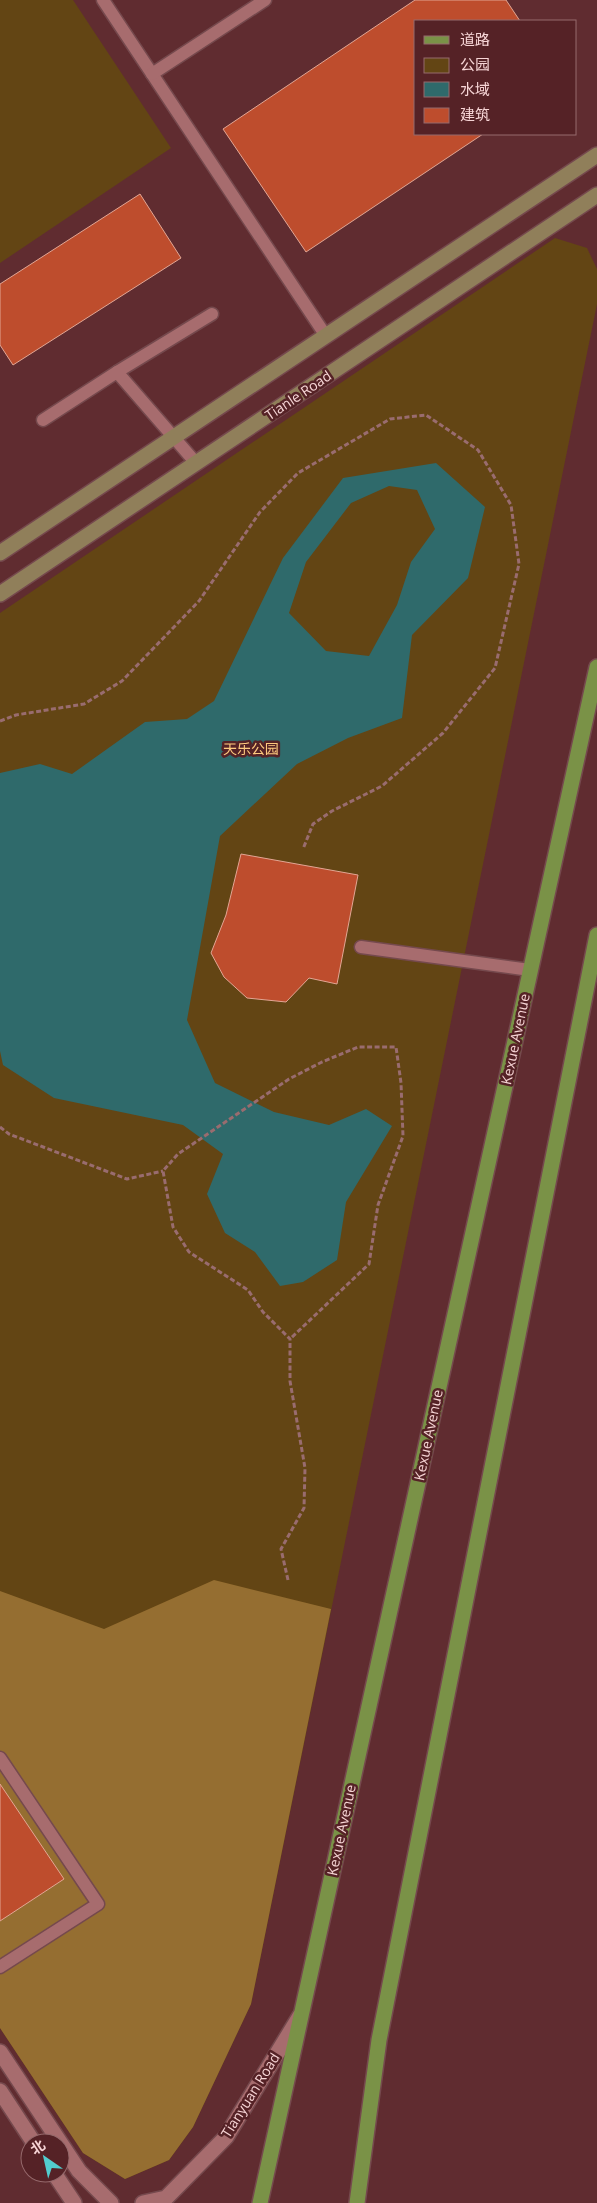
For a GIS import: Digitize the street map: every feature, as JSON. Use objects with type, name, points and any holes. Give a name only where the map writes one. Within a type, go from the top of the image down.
[{"type":"main road","name":"Kexue Avenue","points":[[260,2203],[597,667]]},
{"type":"main road","points":[[357,2203],[379,2040],[597,935]]},
{"type":"street","points":[[0,553],[597,155]]},
{"type":"street","name":"Tianle Road","points":[[0,594],[597,195]]},
{"type":"street","name":"Tianyuan Road","points":[[143,2203],[166,2198],[226,2136],[302,2013]]},
{"type":"street","points":[[0,2052],[79,2171],[111,2203]]},
{"type":"street","points":[[0,2091],[27,2133]]},
{"type":"street","points":[[61,2183],[74,2203]]},
{"type":"lane","points":[[103,0],[326,336]]},
{"type":"lane","points":[[152,74],[265,0]]},
{"type":"lane","points":[[43,420],[212,314]]},
{"type":"lane","points":[[117,372],[196,463]]},
{"type":"lane","points":[[361,947],[530,970]]},
{"type":"lane","points":[[0,1758],[98,1904],[0,1967]]},
{"type":"path","points":[[0,721],[16,715],[84,704],[122,681],[199,601],[260,512],[298,473],[390,419],[426,415],[478,450],[511,505],[519,564],[496,668],[443,732],[382,786],[332,811],[313,824],[303,849]]},
{"type":"path","points":[[0,1127],[8,1134],[127,1179],[163,1171],[178,1154],[289,1079],[322,1062],[358,1046],[396,1047],[401,1083],[403,1136],[378,1205],[369,1264],[290,1339]]},
{"type":"path","points":[[163,1171],[173,1227],[189,1252],[248,1290],[263,1312],[290,1339],[290,1381],[305,1468],[304,1508],[280,1549],[288,1580]]},
{"type":"green space","points":[[0,0],[73,0],[171,148],[0,263]]},
{"type":"green space","name":"天乐公园","points":[[555,238],[587,248],[597,269],[597,304],[251,2004],[193,2127],[169,2160],[125,2179],[83,2153],[0,2028],[0,613]]},
{"type":"shaded area","points":[[214,1580],[331,1609],[251,2004],[193,2127],[169,2160],[125,2179],[83,2153],[0,2028],[0,1591],[104,1629]]},
{"type":"water","points":[[436,463],[485,507],[468,578],[412,635],[402,718],[348,738],[297,764],[220,836],[187,1020],[215,1083],[274,1112],[329,1125],[366,1109],[392,1126],[346,1202],[337,1260],[303,1282],[280,1286],[255,1252],[225,1233],[207,1194],[223,1154],[183,1125],[54,1098],[3,1065],[0,1051],[0,773],[40,764],[72,774],[145,722],[187,719],[214,701],[283,558],[343,478]],"holes":[[[389,486],[417,490],[435,529],[411,562],[397,605],[369,656],[326,651],[289,613],[306,562],[351,503]]]},
{"type":"building","points":[[415,0],[506,0],[519,20],[414,20],[414,135],[482,135],[306,252],[223,129]]},
{"type":"building","points":[[140,194],[181,258],[13,365],[0,345],[0,284]]},
{"type":"building","points":[[241,854],[358,875],[337,984],[309,978],[286,1002],[247,998],[224,977],[211,953],[226,915]]},
{"type":"building","points":[[0,1784],[64,1879],[0,1921]]}]
